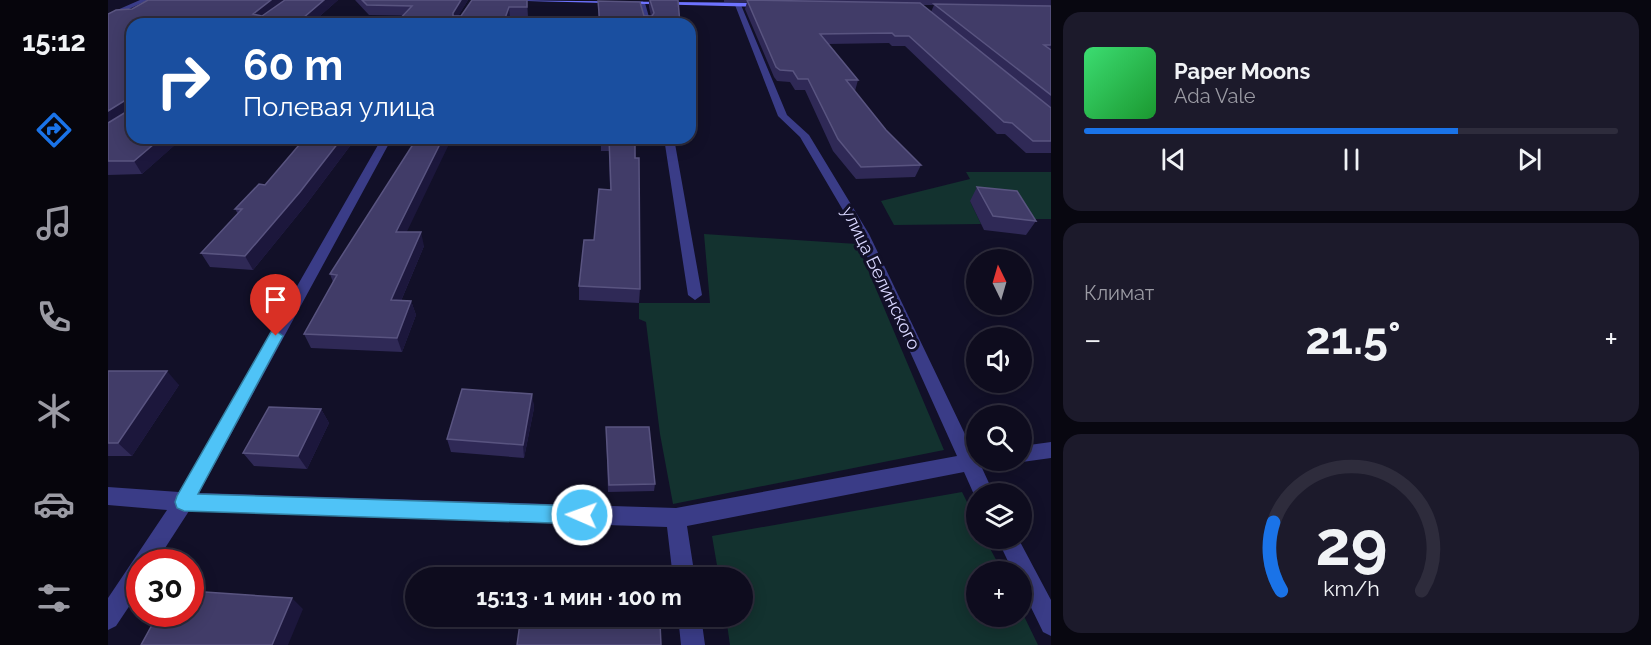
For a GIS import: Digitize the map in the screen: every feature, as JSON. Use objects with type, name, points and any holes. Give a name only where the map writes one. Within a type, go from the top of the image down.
[{"type":"street","points":[[108,17],[145,0]]},
{"type":"street","points":[[491,0],[772,5]]},
{"type":"street","points":[[642,3],[646,18]]},
{"type":"street","name":"улица Белинского","points":[[738,5],[783,116],[804,135],[863,234],[966,443]]},
{"type":"street","points":[[153,549],[184,502],[384,144]]},
{"type":"street","points":[[670,144],[695,295]]},
{"type":"street","points":[[1032,453],[1051,450]]},
{"type":"street","points":[[108,496],[184,502],[676,518],[966,463]]},
{"type":"street","points":[[676,518],[683,567]]},
{"type":"street","points":[[1013,549],[1051,624]]},
{"type":"street","points":[[108,618],[126,591]]},
{"type":"street","points":[[691,627],[693,645]]},
{"type":"green space","points":[[966,172],[1051,172],[1051,219],[1017,219],[970,201],[981,224],[894,225],[881,201],[970,179]]},
{"type":"green space","points":[[704,234],[857,244],[944,450],[673,504],[660,434],[646,322],[639,319],[639,303],[710,303]]},
{"type":"green space","points":[[962,492],[966,500],[966,549],[990,549],[997,561],[966,561],[966,627],[1029,627],[1038,645],[730,645],[727,627],[753,627],[753,567],[717,567],[712,536]]},
{"type":"building","points":[[148,0],[271,0],[253,14],[262,16],[285,0],[324,0],[303,18],[126,18],[126,101],[108,111],[108,14],[116,10],[132,9]]},
{"type":"building","points":[[362,0],[461,0],[453,16],[461,16],[472,0],[527,0],[527,7],[509,7],[505,18],[401,18],[412,6],[367,5]]},
{"type":"building","points":[[650,0],[678,0],[680,18],[599,18],[598,1],[640,2],[644,16],[652,16],[654,13]]},
{"type":"building","points":[[747,0],[920,3],[1051,108],[1051,141],[1033,141],[1012,123],[1004,122],[909,36],[895,36],[892,33],[820,34],[858,80],[846,80],[886,130],[921,165],[861,167],[838,139],[808,79],[798,79],[793,71],[780,70],[776,67]]},
{"type":"building","points":[[934,4],[1051,6],[1051,45],[1044,45],[1051,50],[1051,95]]},
{"type":"building","points":[[126,112],[126,144],[154,144],[134,161],[108,161],[108,123]]},
{"type":"building","points":[[300,144],[337,144],[245,256],[201,253],[242,209],[235,209],[259,184],[265,185]]},
{"type":"building","points":[[413,144],[440,144],[396,232],[421,232],[391,300],[411,301],[397,338],[304,334],[337,275],[330,274]]},
{"type":"building","points":[[609,144],[635,144],[635,158],[639,158],[640,289],[579,286],[584,240],[594,240],[599,189],[611,190]]},
{"type":"building","points":[[977,187],[1017,191],[1036,221],[993,216]]},
{"type":"building","points":[[108,371],[167,371],[118,443],[108,443]]},
{"type":"building","points":[[462,389],[532,394],[523,445],[447,439]]},
{"type":"building","points":[[269,407],[321,409],[298,456],[243,453]]},
{"type":"building","points":[[606,427],[649,427],[655,484],[609,485]]},
{"type":"building","points":[[204,592],[292,598],[272,645],[141,645],[151,627],[204,627]]},
{"type":"building","points":[[519,627],[660,627],[661,645],[517,645]]},
{"type":"route","points":[[276,336],[184,502],[582,515]]}]
